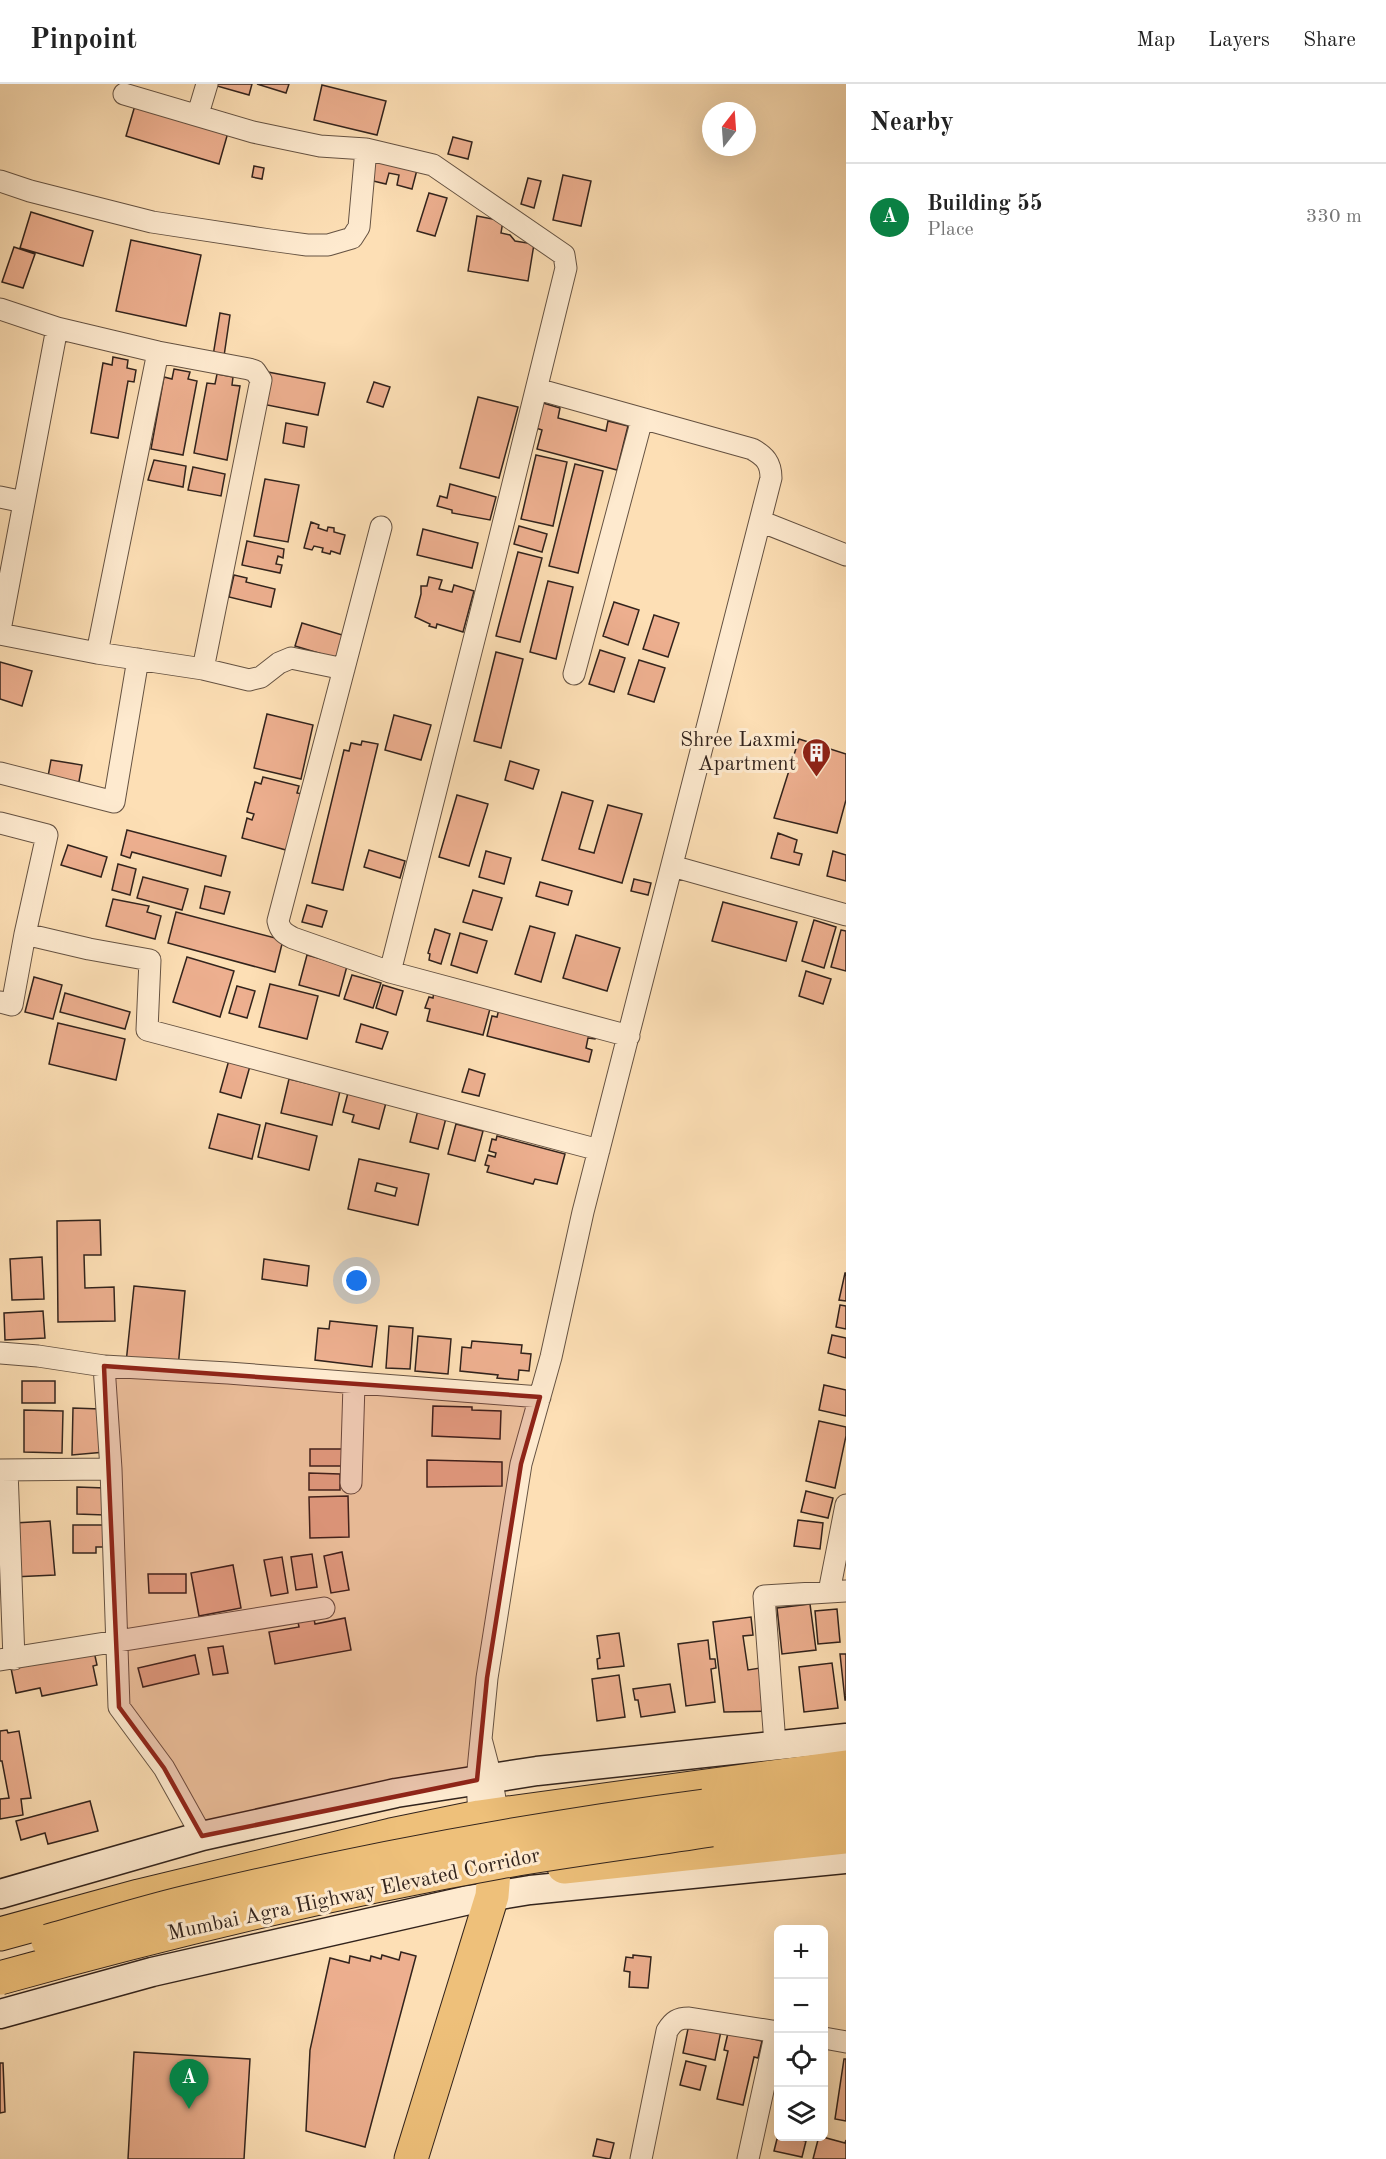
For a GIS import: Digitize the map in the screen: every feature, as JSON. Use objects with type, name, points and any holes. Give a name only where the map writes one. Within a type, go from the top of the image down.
[{"type":"main road","points":[[0,1934],[139,1896],[391,1835],[489,1816],[846,1767]]},
{"type":"main road","points":[[707,1818],[846,1789]]},
{"type":"main road","points":[[707,1818],[846,1815]]},
{"type":"main road","points":[[411,2159],[482,1888],[489,1816]]},
{"type":"main road","name":"Mumbai Agra Highway Elevated Corridor","points":[[0,1955],[185,1902],[360,1864],[506,1836],[707,1818]]},
{"type":"main road","name":"Mumbai Agra Highway Elevated Corridor","points":[[0,1978],[258,1911],[499,1863],[707,1818]]},
{"type":"main road","points":[[0,1990],[127,1955],[227,1931],[482,1888],[618,1861],[846,1838]]},
{"type":"main road","points":[[393,2159],[482,1888]]},
{"type":"street","points":[[198,114],[207,84]]},
{"type":"street","points":[[124,94],[253,132],[320,146],[366,148],[433,165],[564,255],[566,268],[537,390],[390,972]]},
{"type":"street","points":[[0,181],[30,191],[152,222],[307,245],[328,245],[351,238],[359,227],[366,148]]},
{"type":"street","points":[[0,309],[57,328],[158,352],[249,369],[255,371],[261,380],[203,669]]},
{"type":"street","points":[[57,328],[0,632],[97,653],[203,669],[249,680],[261,677],[279,663],[291,658],[344,669]]},
{"type":"street","points":[[97,653],[158,352]]},
{"type":"street","points":[[489,1816],[481,1739],[487,1678],[521,1464],[551,1358],[582,1212],[771,478],[768,462],[763,455],[752,448],[537,390]]},
{"type":"street","points":[[574,674],[642,419]]},
{"type":"street","points":[[0,497],[24,502]]},
{"type":"street","points":[[760,521],[846,555]]},
{"type":"street","points":[[381,527],[278,921],[279,928],[293,938],[390,972],[629,1036]]},
{"type":"street","points":[[0,772],[114,802],[138,659]]},
{"type":"street","points":[[0,823],[47,835],[12,1005],[0,1002]]},
{"type":"street","points":[[672,866],[846,915]]},
{"type":"street","points":[[25,934],[150,960],[147,1030],[599,1150]]},
{"type":"street","points":[[0,1353],[104,1366],[228,1373],[540,1397]]},
{"type":"street","points":[[104,1366],[111,1469],[119,1707],[164,1768],[202,1836]]},
{"type":"street","points":[[351,1483],[354,1384]]},
{"type":"street","points":[[111,1469],[4,1470],[7,1660],[324,1608]]},
{"type":"street","points":[[775,1744],[764,1596],[838,1591],[846,1505]]},
{"type":"street","points":[[0,1894],[202,1836],[396,1793],[484,1779],[775,1744],[846,1738]]},
{"type":"street","points":[[0,2014],[152,1971],[482,1888],[530,1890],[846,1859]]},
{"type":"street","points":[[641,2159],[667,2031],[671,2025],[681,2018],[689,2018],[774,2031]]},
{"type":"street","points":[[748,2159],[777,2033]]},
{"type":"street","points":[[828,2039],[846,2042]]},
{"type":"highlighted area","points":[[104,1366],[540,1397],[521,1464],[487,1678],[477,1780],[202,1836],[164,1768],[119,1707]]},
{"type":"building","points":[[217,84],[252,84],[249,95],[217,86]]},
{"type":"building","points":[[257,84],[289,84],[286,93]]},
{"type":"building","points":[[322,85],[386,101],[377,135],[314,120]]},
{"type":"building","points":[[136,102],[229,129],[219,164],[126,136]]},
{"type":"building","points":[[453,137],[472,142],[468,159],[448,154]]},
{"type":"building","points":[[376,155],[418,166],[412,189],[397,185],[399,175],[389,173],[386,184],[369,180]]},
{"type":"building","points":[[254,166],[264,168],[262,179],[252,177]]},
{"type":"building","points":[[563,175],[591,181],[581,226],[553,220]]},
{"type":"building","points":[[528,178],[541,181],[534,208],[521,204]]},
{"type":"building","points":[[429,193],[447,198],[435,236],[417,231]]},
{"type":"building","points":[[31,212],[93,231],[83,266],[20,248]]},
{"type":"building","points":[[477,216],[503,221],[501,233],[510,235],[515,241],[534,244],[528,281],[468,271]]},
{"type":"building","points":[[131,240],[201,255],[186,326],[116,311]]},
{"type":"building","points":[[14,247],[35,254],[23,288],[2,282]]},
{"type":"building","points":[[220,313],[230,315],[223,363],[212,362]]},
{"type":"building","points":[[113,357],[128,360],[127,368],[136,370],[134,382],[128,381],[118,438],[91,433],[103,363],[112,365]]},
{"type":"building","points":[[174,369],[190,372],[188,379],[197,381],[183,455],[151,449],[164,377],[172,379]]},
{"type":"building","points":[[268,372],[325,383],[318,415],[262,404]]},
{"type":"building","points":[[217,374],[233,377],[232,385],[240,386],[227,460],[194,453],[207,383],[215,384]]},
{"type":"building","points":[[374,382],[390,387],[383,407],[367,402]]},
{"type":"building","points":[[478,397],[518,407],[499,478],[460,468]]},
{"type":"building","points":[[543,403],[560,408],[558,418],[606,431],[608,421],[628,426],[617,470],[537,449],[542,430],[536,428]]},
{"type":"building","points":[[286,423],[307,427],[304,447],[283,443]]},
{"type":"building","points":[[536,455],[567,462],[553,526],[521,519]]},
{"type":"building","points":[[154,460],[186,466],[183,487],[148,480]]},
{"type":"building","points":[[575,464],[603,471],[578,573],[549,566]]},
{"type":"building","points":[[193,467],[225,474],[221,496],[188,490]]},
{"type":"building","points":[[265,479],[299,485],[288,542],[254,536]]},
{"type":"building","points":[[450,484],[496,497],[490,520],[452,513],[452,510],[437,506],[440,496],[447,498]]},
{"type":"building","points":[[311,522],[319,525],[318,528],[327,531],[328,527],[334,528],[334,532],[345,535],[340,554],[331,551],[330,554],[322,552],[323,548],[314,546],[312,550],[304,548]]},
{"type":"building","points":[[519,526],[547,534],[542,552],[514,544]]},
{"type":"building","points":[[423,529],[478,543],[472,568],[417,555]]},
{"type":"building","points":[[247,541],[284,549],[283,558],[278,556],[276,564],[282,565],[280,573],[242,565]]},
{"type":"building","points":[[518,552],[542,558],[520,642],[496,636]]},
{"type":"building","points":[[234,575],[247,578],[246,582],[275,589],[271,607],[229,597]]},
{"type":"building","points":[[429,577],[442,580],[439,589],[452,592],[454,585],[474,591],[463,632],[437,624],[436,628],[429,626],[430,624],[415,617],[421,586],[427,586]]},
{"type":"building","points":[[548,581],[573,587],[556,659],[530,652]]},
{"type":"building","points":[[614,602],[639,610],[628,645],[603,636]]},
{"type":"building","points":[[654,615],[679,623],[668,657],[643,649]]},
{"type":"building","points":[[302,623],[349,637],[342,660],[295,646]]},
{"type":"building","points":[[600,650],[625,658],[614,692],[589,684]]},
{"type":"building","points":[[496,652],[523,659],[501,748],[474,741]]},
{"type":"building","points":[[639,660],[665,668],[654,702],[628,694]]},
{"type":"building","points":[[0,662],[32,671],[22,706],[0,699]]},
{"type":"building","points":[[267,714],[313,725],[301,779],[254,768]]},
{"type":"building","points":[[394,715],[431,725],[421,760],[385,750]]},
{"type":"building","name":"Shree Laxmi Apartment","points":[[799,739],[846,754],[846,800],[837,833],[774,818]]},
{"type":"building","points":[[362,741],[378,744],[343,890],[312,883],[344,750],[349,751],[351,743],[361,745]]},
{"type":"building","points":[[51,760],[82,765],[78,787],[47,782]]},
{"type":"building","points":[[510,761],[539,770],[533,789],[505,780]]},
{"type":"building","points":[[263,777],[299,786],[297,793],[308,795],[286,850],[242,838],[247,818],[252,820],[254,814],[247,812],[255,782],[261,784]]},
{"type":"building","points":[[562,792],[593,801],[579,849],[594,853],[608,805],[642,814],[622,883],[542,860]]},
{"type":"building","points":[[457,795],[488,804],[469,866],[439,857]]},
{"type":"building","points":[[127,830],[226,856],[221,876],[132,852],[130,858],[121,855]]},
{"type":"building","points":[[778,833],[797,840],[794,852],[802,854],[799,865],[771,858]]},
{"type":"building","points":[[68,845],[107,857],[101,877],[61,865]]},
{"type":"building","points":[[369,850],[405,861],[400,878],[364,867]]},
{"type":"building","points":[[486,851],[511,858],[504,884],[479,877]]},
{"type":"building","points":[[833,851],[846,855],[846,881],[827,876]]},
{"type":"building","points":[[118,864],[136,869],[130,895],[112,890]]},
{"type":"building","points":[[143,877],[188,889],[182,910],[137,898]]},
{"type":"building","points":[[634,879],[651,883],[648,895],[631,891]]},
{"type":"building","points":[[540,882],[572,891],[568,905],[536,896]]},
{"type":"building","points":[[205,886],[230,892],[224,914],[200,908]]},
{"type":"building","points":[[473,890],[502,898],[492,930],[463,922]]},
{"type":"building","points":[[113,899],[149,906],[147,912],[161,916],[155,939],[106,926]]},
{"type":"building","points":[[723,902],[797,922],[786,961],[712,941]]},
{"type":"building","points":[[307,905],[327,911],[322,927],[302,922]]},
{"type":"building","points":[[176,912],[283,940],[275,972],[168,943]]},
{"type":"building","points":[[814,920],[836,927],[824,968],[802,961]]},
{"type":"building","points":[[530,926],[555,933],[541,982],[515,974]]},
{"type":"building","points":[[435,929],[450,934],[441,964],[429,960],[430,954],[428,953]]},
{"type":"building","points":[[841,930],[846,931],[846,971],[831,967]]},
{"type":"building","points":[[460,933],[487,941],[477,973],[451,965]]},
{"type":"building","points":[[576,935],[620,948],[607,991],[563,978]]},
{"type":"building","points":[[307,955],[347,966],[339,996],[299,985]]},
{"type":"building","points":[[187,957],[234,971],[220,1017],[173,1002]]},
{"type":"building","points":[[806,971],[831,979],[823,1004],[799,996]]},
{"type":"building","points":[[352,975],[381,983],[373,1008],[344,999]]},
{"type":"building","points":[[34,977],[62,985],[53,1019],[25,1012]]},
{"type":"building","points":[[270,984],[318,996],[307,1039],[259,1027]]},
{"type":"building","points":[[383,985],[403,991],[396,1015],[376,1008]]},
{"type":"building","points":[[237,986],[255,991],[247,1018],[229,1013]]},
{"type":"building","points":[[434,990],[491,1005],[483,1035],[427,1021],[430,1009],[425,1008],[429,997],[433,998]]},
{"type":"building","points":[[65,993],[130,1012],[125,1029],[60,1012]]},
{"type":"building","points":[[500,1005],[597,1030],[595,1039],[588,1038],[586,1048],[592,1050],[589,1062],[487,1036],[492,1016],[497,1017]]},
{"type":"building","points":[[58,1023],[125,1039],[116,1080],[49,1064]]},
{"type":"building","points":[[361,1024],[388,1032],[382,1049],[356,1042]]},
{"type":"building","points":[[229,1060],[250,1066],[241,1098],[220,1092]]},
{"type":"building","points":[[469,1069],[485,1074],[479,1096],[462,1092]]},
{"type":"building","points":[[289,1079],[340,1091],[332,1125],[281,1113]]},
{"type":"building","points":[[349,1089],[387,1099],[379,1129],[352,1122],[354,1115],[343,1112]]},
{"type":"building","points":[[418,1110],[446,1118],[438,1149],[410,1142]]},
{"type":"building","points":[[218,1114],[260,1125],[252,1159],[209,1148]]},
{"type":"building","points":[[266,1123],[317,1136],[309,1170],[258,1157]]},
{"type":"building","points":[[456,1124],[483,1131],[475,1161],[448,1154]]},
{"type":"building","points":[[497,1136],[565,1154],[557,1184],[535,1179],[533,1184],[487,1172],[489,1166],[485,1165],[488,1155],[495,1157],[496,1153],[489,1151],[492,1139],[496,1140]]},
{"type":"building","points":[[359,1159],[429,1174],[418,1225],[348,1209]],"holes":[[[377,1183],[397,1188],[395,1196],[375,1191]]]},
{"type":"building","points":[[100,1220],[101,1255],[84,1255],[85,1288],[114,1287],[115,1321],[58,1322],[57,1221]]},
{"type":"building","points":[[42,1257],[44,1299],[12,1300],[10,1259]]},
{"type":"building","points":[[264,1259],[309,1266],[307,1286],[262,1279]]},
{"type":"building","points":[[846,1273],[846,1301],[839,1300]]},
{"type":"building","points":[[134,1286],[185,1291],[178,1368],[126,1363]]},
{"type":"building","points":[[840,1305],[846,1306],[846,1329],[836,1327]]},
{"type":"building","points":[[43,1311],[45,1338],[5,1340],[4,1313]]},
{"type":"building","points":[[330,1321],[377,1326],[372,1367],[315,1360],[318,1328],[329,1329]]},
{"type":"building","points":[[389,1326],[413,1328],[410,1369],[386,1368]]},
{"type":"building","points":[[832,1335],[846,1338],[846,1358],[828,1353]]},
{"type":"building","points":[[418,1336],[451,1339],[448,1374],[415,1371]]},
{"type":"building","points":[[472,1341],[522,1345],[521,1353],[531,1354],[529,1371],[519,1370],[518,1380],[497,1378],[498,1375],[460,1371],[462,1347],[471,1348]]},
{"type":"building","points":[[22,1381],[55,1381],[55,1403],[22,1403]]},
{"type":"building","points":[[824,1385],[846,1390],[846,1416],[819,1410]]},
{"type":"building","points":[[433,1406],[472,1407],[472,1410],[501,1411],[500,1439],[432,1436]]},
{"type":"building","points":[[73,1408],[100,1409],[105,1452],[72,1455]]},
{"type":"building","points":[[24,1410],[63,1411],[62,1453],[24,1452]]},
{"type":"building","points":[[819,1421],[846,1427],[835,1488],[806,1481]]},
{"type":"building","points":[[310,1449],[346,1449],[346,1466],[310,1466]]},
{"type":"building","points":[[427,1460],[502,1462],[502,1486],[427,1487]]},
{"type":"building","points":[[309,1473],[340,1474],[340,1490],[309,1490]]},
{"type":"building","points":[[77,1487],[105,1488],[105,1515],[77,1514]]},
{"type":"building","points":[[806,1491],[833,1498],[828,1518],[801,1512]]},
{"type":"building","points":[[348,1496],[349,1537],[310,1538],[309,1497]]},
{"type":"building","points":[[798,1520],[823,1523],[820,1549],[794,1546]]},
{"type":"building","points":[[50,1521],[55,1575],[13,1577],[14,1523]]},
{"type":"building","points":[[73,1525],[110,1525],[109,1547],[96,1547],[96,1553],[73,1553]]},
{"type":"building","points":[[342,1552],[349,1590],[331,1593],[324,1556]]},
{"type":"building","points":[[312,1554],[317,1587],[296,1590],[291,1557]]},
{"type":"building","points":[[282,1557],[288,1593],[271,1596],[264,1560]]},
{"type":"building","points":[[233,1565],[241,1608],[199,1616],[191,1573]]},
{"type":"building","points":[[148,1574],[186,1574],[186,1593],[149,1593]]},
{"type":"building","points":[[810,1604],[816,1650],[782,1654],[777,1608]]},
{"type":"building","points":[[837,1609],[840,1642],[818,1644],[815,1611]]},
{"type":"building","points":[[751,1617],[753,1635],[743,1636],[748,1670],[760,1668],[775,1711],[724,1712],[713,1622]]},
{"type":"building","points":[[345,1618],[351,1650],[275,1664],[269,1632],[299,1627],[298,1622],[314,1619],[315,1624]]},
{"type":"building","points":[[619,1633],[624,1666],[598,1669],[597,1659],[600,1658],[597,1636]]},
{"type":"building","points":[[708,1640],[710,1659],[715,1659],[716,1668],[711,1669],[715,1702],[686,1706],[678,1644]]},
{"type":"building","points":[[223,1646],[228,1673],[213,1675],[208,1648]]},
{"type":"building","points":[[93,1647],[97,1665],[93,1666],[97,1685],[42,1696],[40,1688],[16,1693],[10,1663]]},
{"type":"building","points":[[840,1654],[846,1654],[846,1700],[845,1700]]},
{"type":"building","points":[[195,1655],[199,1674],[143,1687],[138,1668]]},
{"type":"building","points":[[832,1663],[838,1708],[804,1712],[799,1667]]},
{"type":"building","points":[[619,1675],[625,1717],[597,1721],[592,1679]]},
{"type":"building","points":[[670,1684],[675,1712],[641,1717],[633,1689]]},
{"type":"building","points":[[7,1730],[8,1733],[19,1731],[31,1798],[21,1799],[23,1815],[0,1819],[0,1799],[9,1798],[2,1761],[0,1761],[0,1731]]},
{"type":"building","points":[[90,1801],[98,1831],[48,1844],[45,1833],[21,1840],[16,1821]]},
{"type":"building","points":[[401,1952],[416,1956],[365,2147],[306,2131],[310,2050],[330,1958],[349,1963],[350,1956],[370,1961],[371,1956],[381,1959],[382,1955],[399,1960]]},
{"type":"building","points":[[633,1955],[651,1957],[648,1988],[629,1987],[630,1972],[624,1971],[626,1957],[633,1958]]},
{"type":"building","points":[[689,2024],[721,2031],[715,2060],[683,2053]]},
{"type":"building","points":[[728,2033],[762,2041],[758,2058],[754,2057],[743,2105],[717,2099],[728,2051],[724,2050]]},
{"type":"building","points":[[134,2052],[250,2059],[244,2159],[128,2159]]},
{"type":"building","points":[[844,2059],[846,2059],[846,2121],[835,2119]]},
{"type":"building","points":[[686,2061],[706,2066],[700,2090],[680,2085]]},
{"type":"building","points":[[0,2063],[3,2063],[5,2112],[0,2113]]},
{"type":"building","points":[[828,2138],[845,2143],[846,2140],[846,2159],[813,2159],[818,2141],[828,2141]]},
{"type":"building","points":[[597,2139],[614,2143],[610,2159],[593,2156]]},
{"type":"building","points":[[776,2141],[806,2141],[802,2157],[774,2151]]},
{"type":"place","name":"Shree Laxmi Apartment","points":[[817,778]]},
{"type":"place","name":"Building 55","points":[[189,2109]]}]
